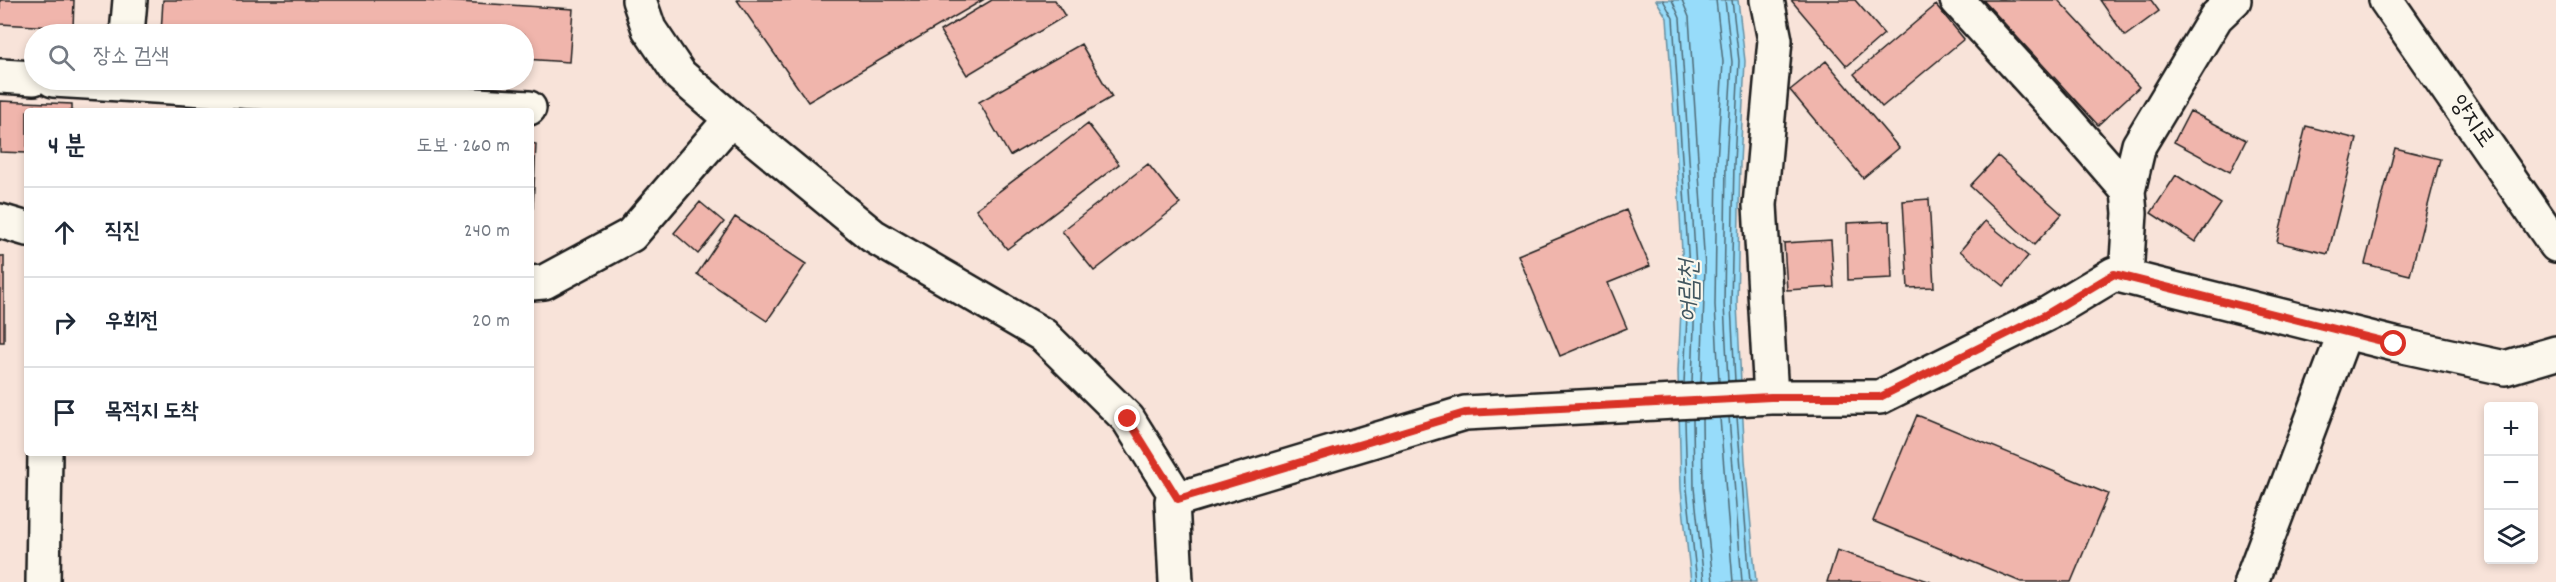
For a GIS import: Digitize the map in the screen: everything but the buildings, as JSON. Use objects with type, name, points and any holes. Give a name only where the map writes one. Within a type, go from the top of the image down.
[{"type":"street","points":[[128,24],[129,0]]},
{"type":"street","points":[[639,0],[649,29],[680,75],[731,119],[873,236],[1043,335],[1128,419],[1178,499]]},
{"type":"street","points":[[1767,0],[1775,40],[1760,205],[1771,397]]},
{"type":"street","points":[[1957,0],[2128,191]]},
{"type":"street","points":[[2126,276],[2130,213],[2128,191],[2139,146],[2216,17],[2234,0]]},
{"type":"street","name":"양지로","points":[[2386,0],[2554,237]]},
{"type":"street","points":[[0,76],[24,77]]},
{"type":"street","points":[[249,90],[529,108]]},
{"type":"street","points":[[534,283],[544,282],[631,235],[731,119]]},
{"type":"street","points":[[0,221],[24,228]]},
{"type":"street","points":[[1176,582],[1172,501],[1178,499],[1465,413],[1771,397],[1880,397],[2047,314],[2114,274],[2345,332],[2505,368],[2556,353]]},
{"type":"street","points":[[2251,582],[2345,332]]},
{"type":"street","points":[[43,582],[45,456]]},
{"type":"water","name":"어람천","points":[[1656,0],[1738,0],[1745,61],[1737,305],[1745,460],[1756,582],[1691,582],[1681,489],[1678,371],[1683,269],[1676,145],[1667,18]]},
{"type":"route","points":[[1128,419],[1178,499],[1465,413],[1771,397],[1880,397],[2047,314],[2114,274],[2394,344]]}]
